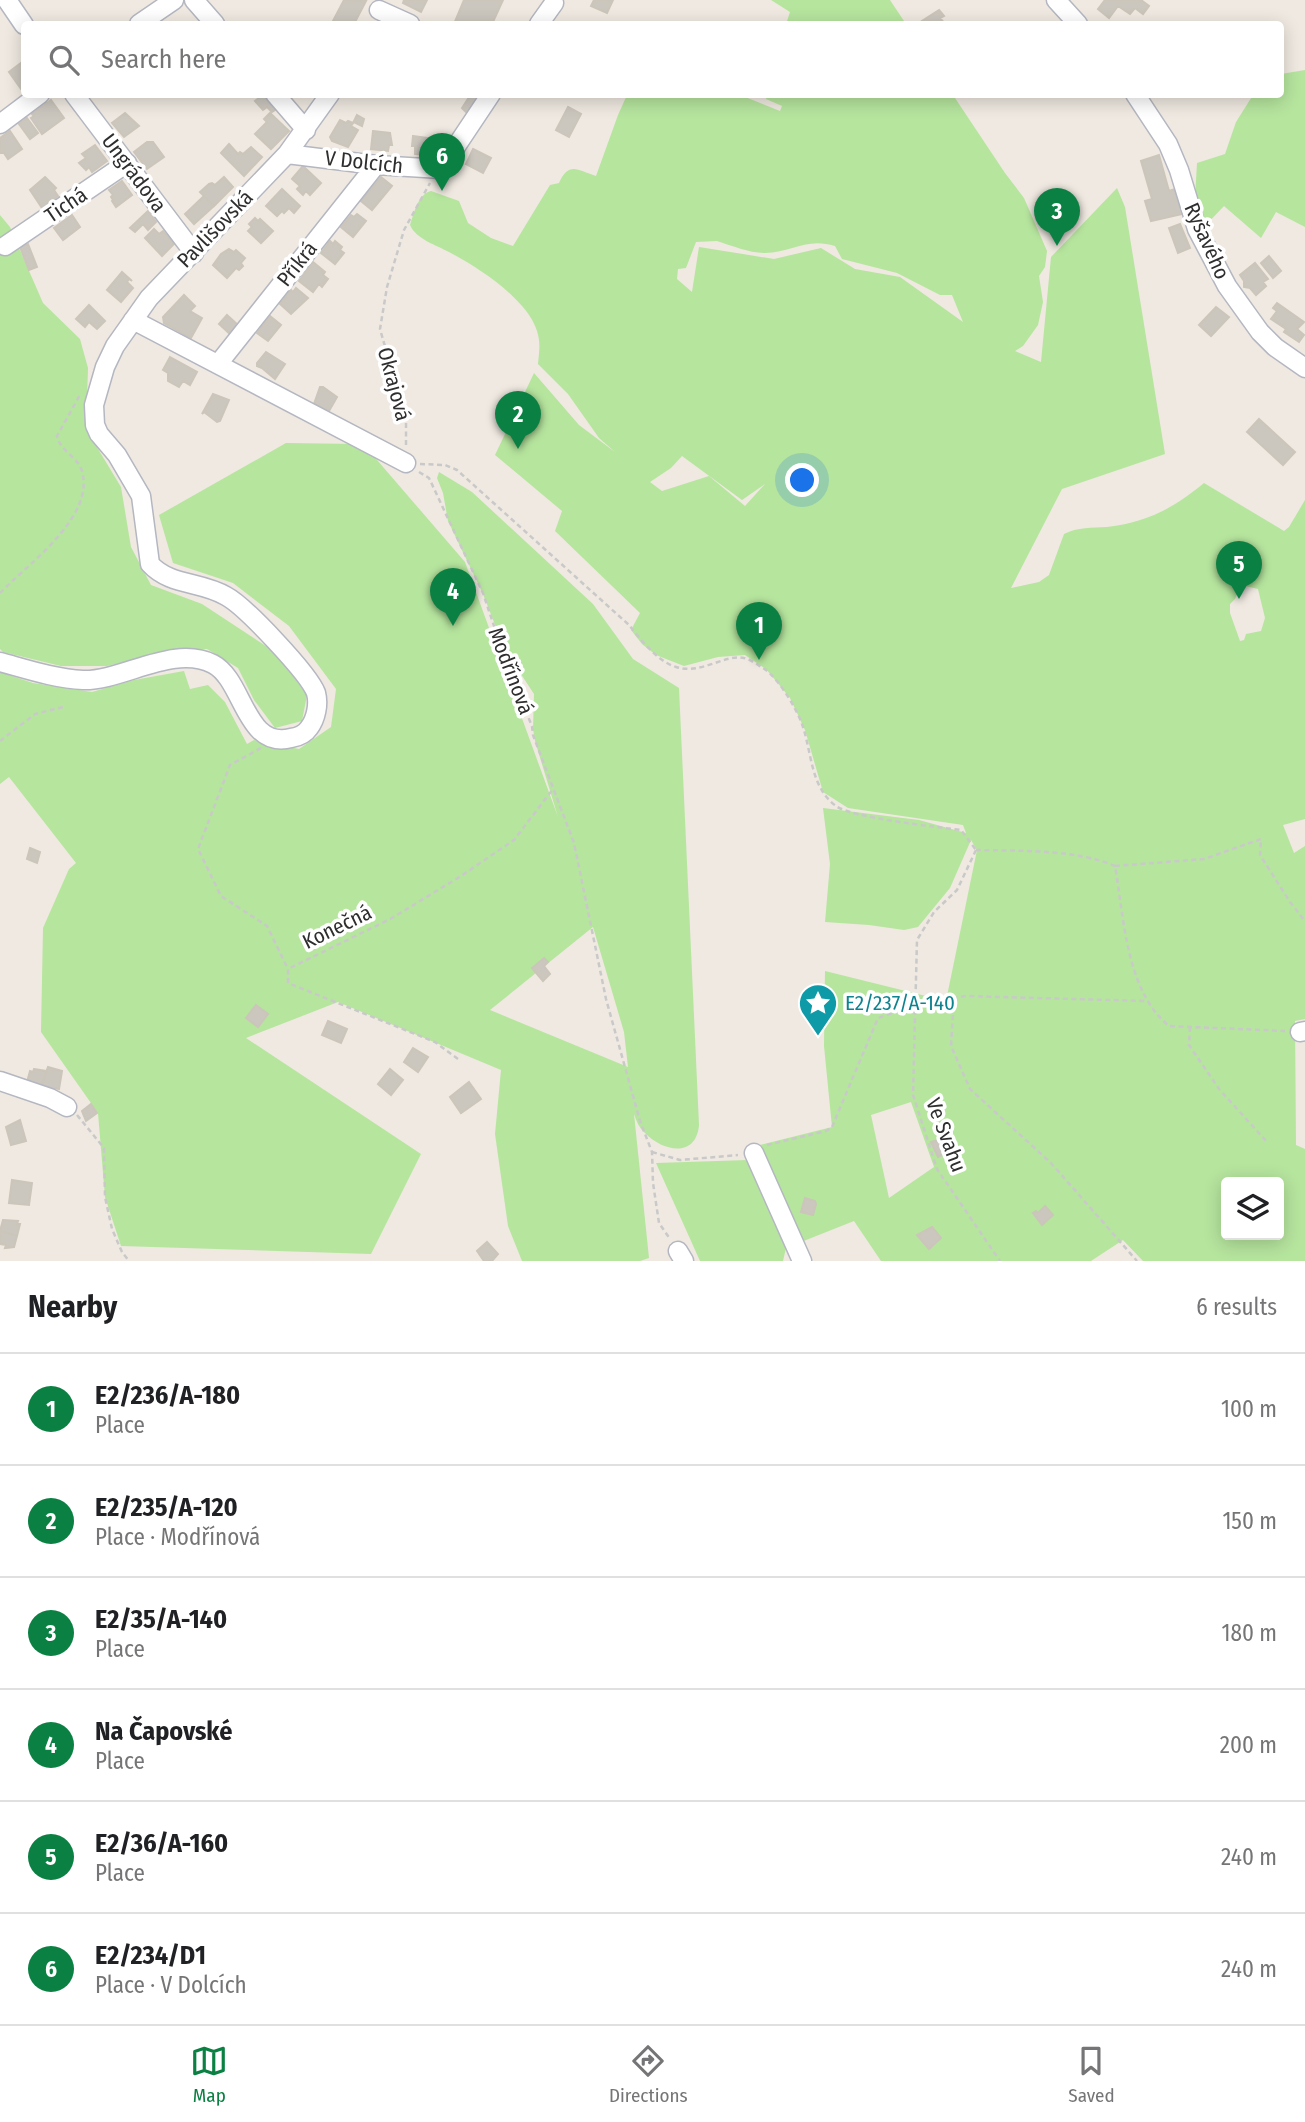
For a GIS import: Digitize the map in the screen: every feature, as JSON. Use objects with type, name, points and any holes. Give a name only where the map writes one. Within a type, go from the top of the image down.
[{"type":"street","points":[[7,0],[21,21]]},
{"type":"street","points":[[143,21],[174,0]]},
{"type":"street","points":[[194,0],[212,21]]},
{"type":"street","points":[[1056,0],[1074,21]]},
{"type":"street","points":[[541,21],[554,3]]},
{"type":"street","points":[[378,12],[402,21]]},
{"type":"street","points":[[0,124],[35,98]]},
{"type":"street","name":"Ungrádova","points":[[77,98],[194,253]]},
{"type":"street","points":[[278,98],[306,130]]},
{"type":"street","name":"Pavlišovská","points":[[286,740],[299,736],[310,728],[317,713],[316,694],[305,676],[228,596],[201,585],[167,578],[150,564],[141,496],[117,454],[94,425],[94,405],[105,367],[115,346],[149,298],[286,154],[327,98]]},
{"type":"street","points":[[441,169],[488,98]]},
{"type":"street","name":"Ryšavého","points":[[1138,98],[1168,144],[1197,229],[1227,286],[1261,332],[1305,368]]},
{"type":"street","name":"V Dolcích","points":[[286,154],[376,165],[441,169]]},
{"type":"street","name":"Tichá","points":[[5,246],[127,163]]},
{"type":"street","name":"Příkrá","points":[[218,364],[376,165]]},
{"type":"street","points":[[133,320],[406,463]]},
{"type":"street","points":[[0,662],[85,680],[156,663],[196,659],[213,664],[228,676],[258,729],[271,737],[286,740]]},
{"type":"street","points":[[0,1081],[50,1098],[67,1107]]},
{"type":"street","points":[[754,1153],[802,1261]]},
{"type":"path","name":"Okrajová","points":[[406,463],[407,420],[380,329],[387,287],[404,230],[423,192],[441,169]]},
{"type":"path","points":[[0,593],[71,523],[82,501],[85,489],[77,460],[58,443],[57,436],[88,384]]},
{"type":"path","points":[[406,463],[445,465],[457,470],[629,625],[650,650],[676,667],[704,668],[729,659],[744,658],[766,670],[781,687],[802,722],[816,782],[837,807],[862,814],[961,830],[976,850],[1035,852],[1101,860],[1115,866],[1204,859],[1261,839],[1260,855],[1305,921]]},
{"type":"path","name":"Modřínová","points":[[406,463],[429,478],[451,521],[482,593],[574,843],[606,999],[639,1121],[652,1152]]},
{"type":"path","points":[[0,741],[35,714],[63,707]]},
{"type":"path","points":[[286,740],[258,749],[230,765],[198,849],[221,896],[267,926],[288,969]]},
{"type":"path","name":"Konečná","points":[[458,1059],[435,1042],[288,983],[288,969],[392,918],[514,840],[553,789]]},
{"type":"path","name":"Ve Svahu","points":[[976,850],[957,890],[934,912],[917,940],[913,1094],[937,1168],[1000,1261]]},
{"type":"path","points":[[1115,866],[1134,971],[1146,1001],[1158,1018],[1169,1026],[1303,1032]]},
{"type":"path","points":[[681,1256],[659,1223],[653,1194],[652,1152],[680,1160],[754,1153],[766,1145],[826,1131],[832,1127],[878,1018],[915,1004],[965,996],[1146,1001]]},
{"type":"path","points":[[954,998],[951,1046],[970,1088],[1051,1163],[1138,1261]]},
{"type":"path","points":[[1190,1027],[1189,1045],[1219,1089],[1268,1143]]},
{"type":"path","points":[[67,1107],[89,1128],[104,1148],[105,1197],[112,1229],[122,1252],[130,1261]]},
{"type":"green space","points":[[771,0],[890,0],[904,21],[787,21],[790,12]]},
{"type":"green space","points":[[1305,70],[1305,227],[1276,212],[1261,238],[1224,206],[1203,228],[1195,198],[1197,163],[1225,154],[1236,122],[1251,98],[1284,98],[1284,74]]},
{"type":"green space","points":[[626,98],[748,98],[780,111],[782,106],[766,98],[955,98],[1024,198],[1047,251],[1045,267],[1039,276],[1043,302],[1038,325],[1023,346],[1015,351],[1041,362],[1051,257],[1117,188],[1125,207],[1165,454],[1062,489],[1011,588],[1039,582],[1049,575],[1064,534],[1080,529],[1122,525],[1147,518],[1170,507],[1204,483],[1284,531],[1305,500],[1305,819],[1283,825],[1294,853],[1305,846],[1305,1019],[1295,1021],[1296,1145],[1305,1149],[1305,1261],[1143,1261],[1123,1240],[1091,1261],[881,1261],[854,1221],[786,1248],[783,1261],[700,1261],[656,1163],[748,1160],[756,1146],[832,1127],[824,1046],[825,971],[946,1001],[977,850],[971,840],[950,888],[918,927],[904,930],[825,922],[830,864],[823,808],[919,820],[966,833],[963,825],[848,808],[823,792],[805,730],[790,698],[766,669],[745,655],[718,657],[684,666],[656,655],[642,644],[631,630],[640,613],[555,531],[562,511],[495,455],[534,373],[579,425],[615,452],[599,438],[568,394],[538,364],[537,331],[523,307],[487,275],[427,241],[410,225],[420,200],[431,191],[459,201],[468,223],[491,238],[513,246],[550,185],[559,183],[566,172],[579,170],[596,176]],"holes":[[[717,241],[747,251],[775,252],[816,243],[835,246],[842,259],[897,273],[940,295],[952,295],[963,322],[900,277],[855,269],[821,248],[774,259],[699,247],[692,292],[677,279],[678,269],[686,268],[696,242]],[[682,456],[742,500],[765,484],[745,506],[709,476],[662,491],[650,482],[671,468]],[[1241,585],[1258,589],[1265,618],[1261,631],[1246,634],[1244,640],[1240,641],[1230,613],[1230,604]],[[911,1102],[934,1167],[889,1198],[871,1115]]]},
{"type":"green space","points":[[0,215],[10,227],[43,303],[80,339],[88,368],[86,429],[121,487],[131,547],[151,585],[202,604],[275,652],[307,695],[302,721],[275,728],[254,700],[238,668],[207,649],[169,651],[107,666],[61,666],[0,649]]},
{"type":"green space","points":[[286,443],[357,444],[371,453],[465,562],[558,817],[535,741],[534,694],[504,648],[483,594],[448,521],[437,478],[439,472],[472,492],[593,604],[633,659],[679,688],[699,1125],[697,1136],[692,1143],[685,1147],[669,1147],[660,1144],[643,1131],[634,1114],[649,1258],[640,1261],[522,1261],[508,1226],[495,1134],[501,1070],[338,1002],[246,1038],[421,1154],[371,1254],[121,1246],[105,1197],[98,1113],[41,1032],[43,928],[69,869],[76,863],[9,777],[0,784],[0,672],[33,683],[92,692],[134,680],[184,671],[190,689],[208,685],[225,702],[247,744],[254,740],[299,749],[331,727],[336,689],[289,626],[233,583],[173,563],[159,515]],"holes":[[[593,927],[624,1032],[628,1067],[490,1010]]]},
{"type":"building","points":[[344,0],[366,1],[356,21],[333,21]]},
{"type":"building","points":[[404,0],[427,0],[421,12],[403,3]]},
{"type":"building","points":[[464,0],[503,0],[493,21],[455,21]]},
{"type":"building","points":[[594,0],[613,0],[607,13],[591,6]]},
{"type":"building","points":[[1105,0],[1141,0],[1149,6],[1143,14],[1135,8],[1130,14],[1118,6],[1109,18],[1098,9]]},
{"type":"building","points":[[939,10],[944,16],[940,18],[942,21],[922,21]]},
{"type":"building","points":[[21,63],[21,89],[9,72]]},
{"type":"building","points":[[265,98],[275,110],[272,112],[267,107],[263,110],[255,101]]},
{"type":"building","points":[[468,98],[480,98],[468,114],[462,108]]},
{"type":"building","points":[[51,100],[64,118],[42,134],[31,118],[34,116],[32,114]]},
{"type":"building","points":[[568,107],[581,114],[569,137],[556,130]]},
{"type":"building","points":[[125,113],[139,126],[124,137],[112,123]]},
{"type":"building","points":[[270,113],[289,131],[271,149],[255,134],[267,122],[264,119]]},
{"type":"building","points":[[357,115],[364,119],[362,126],[354,122],[351,126],[358,130],[348,147],[332,141],[330,137],[340,120],[353,123]]},
{"type":"building","points":[[27,118],[38,133],[30,139],[19,124]]},
{"type":"building","points":[[10,131],[22,149],[8,159],[4,153],[0,153],[0,138]]},
{"type":"building","points":[[373,131],[390,133],[392,145],[389,145],[388,151],[371,149]]},
{"type":"building","points":[[413,136],[436,139],[435,155],[415,154]]},
{"type":"building","points":[[147,142],[153,142],[164,157],[147,169],[134,152]]},
{"type":"building","points":[[229,144],[238,154],[243,154],[251,147],[262,157],[244,176],[221,153]]},
{"type":"building","points":[[95,145],[107,161],[92,172],[89,167],[86,170],[79,163],[86,158],[82,154]]},
{"type":"building","points":[[473,149],[491,158],[483,173],[466,164]]},
{"type":"building","points":[[1159,155],[1169,191],[1175,189],[1182,214],[1151,221],[1145,201],[1152,199],[1141,161]]},
{"type":"building","points":[[303,166],[321,183],[310,195],[306,191],[303,195],[297,189],[300,186],[292,179]]},
{"type":"building","points":[[45,177],[56,188],[54,190],[58,196],[42,208],[30,190]]},
{"type":"building","points":[[224,177],[233,187],[214,206],[200,192]]},
{"type":"building","points":[[381,177],[392,186],[372,210],[361,201]]},
{"type":"building","points":[[122,181],[132,195],[116,207],[109,190]]},
{"type":"building","points":[[282,189],[300,206],[294,213],[289,208],[277,216],[266,206]]},
{"type":"building","points":[[204,196],[214,206],[194,224],[185,214]]},
{"type":"building","points":[[148,211],[156,222],[148,230],[143,224],[135,232],[130,228]]},
{"type":"building","points":[[357,214],[366,221],[353,237],[341,227],[351,215],[354,217]]},
{"type":"building","points":[[72,215],[80,227],[63,240],[54,228]]},
{"type":"building","points":[[255,218],[258,221],[260,219],[273,231],[261,243],[248,231],[252,227],[249,224]]},
{"type":"building","points":[[1180,224],[1190,248],[1178,253],[1169,228]]},
{"type":"building","points":[[154,229],[159,234],[163,231],[174,244],[162,256],[145,238]]},
{"type":"building","points":[[330,241],[333,244],[335,241],[342,247],[340,250],[344,253],[335,264],[321,253]]},
{"type":"building","points":[[28,244],[37,267],[29,270],[20,247]]},
{"type":"building","points":[[229,249],[234,252],[236,250],[245,258],[241,263],[243,266],[239,270],[236,268],[227,278],[213,265],[221,254]]},
{"type":"building","points":[[1269,256],[1281,271],[1273,278],[1261,263]]},
{"type":"building","points":[[313,262],[325,272],[323,275],[328,279],[322,287],[319,284],[313,292],[299,281]]},
{"type":"building","points":[[1255,263],[1268,279],[1263,282],[1266,286],[1256,295],[1250,288],[1244,287],[1240,275]]},
{"type":"building","points":[[122,272],[132,281],[129,279],[127,282],[133,288],[121,302],[107,290]]},
{"type":"building","points":[[296,288],[308,298],[291,314],[280,304],[291,290],[293,292]]},
{"type":"building","points":[[184,295],[195,306],[190,311],[202,318],[191,338],[164,323],[163,317]]},
{"type":"building","points":[[1277,303],[1304,322],[1297,329],[1304,335],[1299,342],[1271,319],[1277,311],[1273,308]]},
{"type":"building","points":[[89,305],[105,321],[97,329],[89,322],[85,327],[76,319]]},
{"type":"building","points":[[1216,307],[1229,317],[1211,336],[1199,325]]},
{"type":"building","points":[[227,315],[238,325],[230,334],[219,324]]},
{"type":"building","points":[[270,316],[281,325],[268,341],[257,333]]},
{"type":"building","points":[[266,352],[285,364],[275,379],[257,366]]},
{"type":"building","points":[[170,357],[197,372],[190,385],[183,381],[179,387],[168,381],[168,373],[163,370]]},
{"type":"building","points":[[320,387],[337,397],[329,411],[314,404]]},
{"type":"building","points":[[213,394],[229,400],[220,421],[217,422],[204,412],[202,414]]},
{"type":"building","points":[[1259,419],[1295,452],[1283,465],[1247,432]]},
{"type":"building","points":[[30,848],[40,852],[37,863],[27,859]]},
{"type":"building","points":[[544,958],[548,962],[544,966],[550,974],[543,981],[532,968]]},
{"type":"building","points":[[256,1005],[268,1014],[258,1027],[246,1018]]},
{"type":"building","points":[[328,1021],[347,1029],[341,1043],[322,1035]]},
{"type":"building","points":[[413,1048],[428,1057],[418,1072],[404,1062]]},
{"type":"building","points":[[48,1067],[62,1071],[59,1089],[55,1088],[54,1091],[41,1087]]},
{"type":"building","points":[[34,1069],[47,1071],[41,1087],[27,1082],[30,1071],[33,1072]]},
{"type":"building","points":[[390,1069],[403,1080],[391,1095],[378,1084]]},
{"type":"building","points":[[469,1082],[481,1099],[461,1113],[450,1097]]},
{"type":"building","points":[[91,1104],[97,1113],[86,1121],[82,1111]]},
{"type":"building","points":[[20,1120],[26,1141],[11,1145],[6,1127]]},
{"type":"building","points":[[942,1139],[947,1153],[938,1157],[931,1142]]},
{"type":"building","points":[[12,1180],[32,1183],[29,1205],[9,1203]]},
{"type":"building","points":[[805,1198],[815,1201],[813,1215],[801,1212]]},
{"type":"building","points":[[1045,1206],[1053,1215],[1042,1225],[1033,1213],[1038,1213]]},
{"type":"building","points":[[3,1220],[18,1221],[17,1224],[20,1224],[17,1236],[0,1231]]},
{"type":"building","points":[[932,1227],[941,1238],[929,1249],[917,1235]]},
{"type":"building","points":[[0,1231],[17,1236],[14,1247],[5,1248],[6,1245],[0,1244]]},
{"type":"building","points":[[487,1242],[498,1254],[492,1261],[484,1261],[477,1251]]},
{"type":"place","name":"E2/234/D1","points":[[442,191]]},
{"type":"place","name":"E2/35/A-140","points":[[1057,246]]},
{"type":"place","name":"E2/235/A-120","points":[[518,449]]},
{"type":"place","name":"E2/36/A-160","points":[[1239,599]]},
{"type":"place","name":"Na Čapovské","points":[[453,626]]},
{"type":"place","name":"E2/236/A-180","points":[[759,660]]},
{"type":"place","name":"E2/237/A-140","points":[[818,1037]]}]
